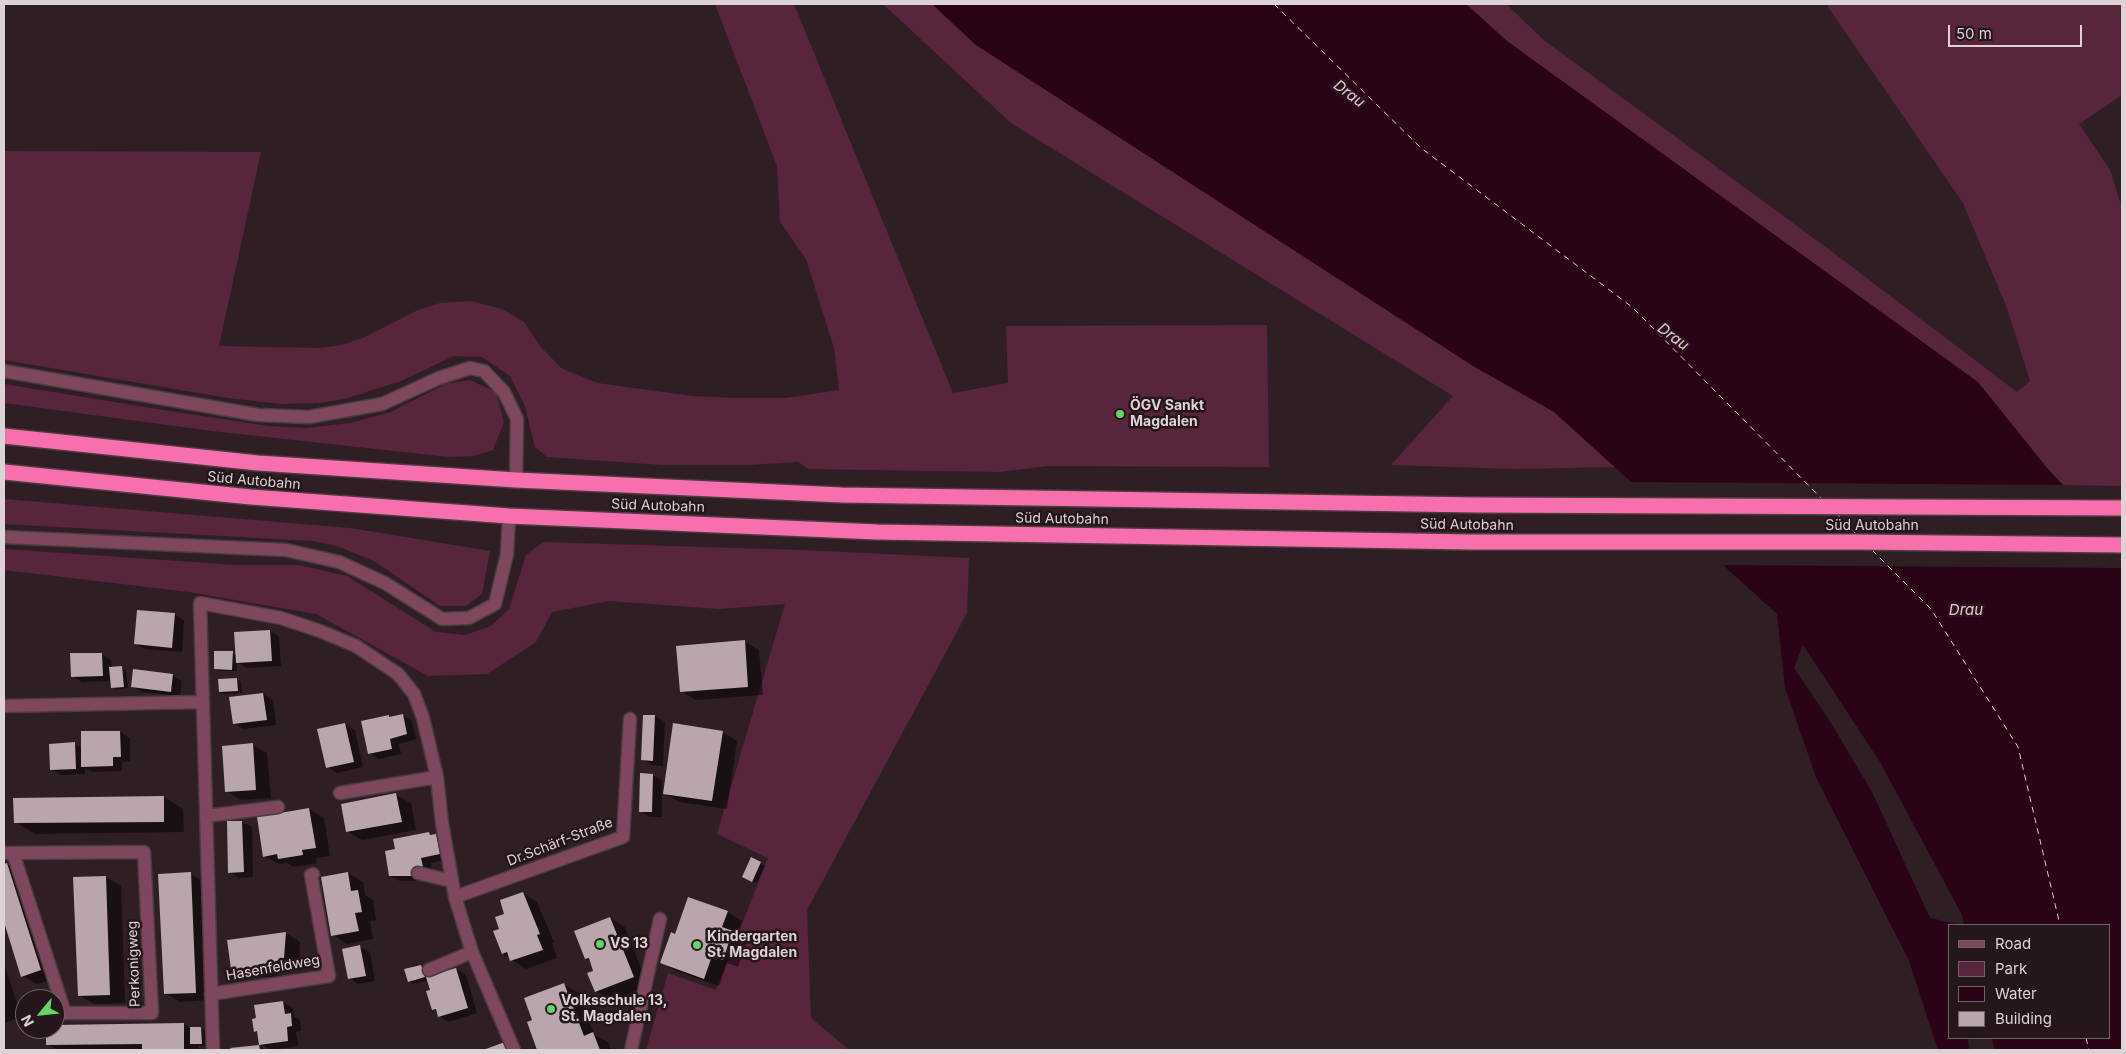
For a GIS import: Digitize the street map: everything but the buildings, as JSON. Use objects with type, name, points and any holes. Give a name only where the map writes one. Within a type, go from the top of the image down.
[{"type":"highway","name":"Süd Autobahn","points":[[4,436],[258,463],[516,480],[842,495],[1486,505],[2122,508]]},
{"type":"highway","name":"Süd Autobahn","points":[[4,472],[251,497],[509,516],[876,532],[1470,542],[1856,542],[2122,545]]},
{"type":"street","points":[[4,371],[258,415],[309,417],[382,404],[439,378],[470,368],[484,371],[504,392],[517,418],[516,480]]},
{"type":"street","points":[[4,537],[286,550],[339,562],[385,583],[442,618],[468,618],[495,604],[506,554],[509,516]]},
{"type":"street","name":"Hasenfeldweg","points":[[213,1050],[200,603],[281,618],[320,631],[356,646],[398,674],[414,694],[423,718],[437,777]]},
{"type":"street","points":[[4,706],[202,702]]},
{"type":"street","name":"Dr.Schärf-Straße","points":[[455,897],[624,837],[630,719]]},
{"type":"street","points":[[340,793],[437,777],[442,823],[455,897],[472,952],[514,1050]]},
{"type":"street","points":[[206,816],[278,807]]},
{"type":"street","name":"Perkonigweg","points":[[144,852],[152,1013],[65,1013],[8,853],[144,852]]},
{"type":"street","points":[[418,873],[452,881]]},
{"type":"street","name":"Hasenfeldweg","points":[[211,994],[329,976],[311,875],[313,874]]},
{"type":"street","points":[[631,1050],[660,920]]},
{"type":"street","points":[[429,970],[472,952]]},
{"type":"green space","points":[[715,4],[794,4],[953,393],[1008,383],[1006,326],[1267,325],[1269,467],[1048,466],[999,472],[809,469],[798,462],[749,465],[662,465],[547,457],[535,447],[525,406],[510,376],[482,357],[454,356],[401,381],[348,398],[321,403],[281,404],[228,398],[4,360],[4,151],[261,152],[219,346],[319,348],[342,345],[365,337],[418,310],[440,303],[471,301],[502,309],[524,322],[540,346],[561,368],[597,383],[693,396],[734,398],[786,398],[839,390],[834,348],[806,259],[780,222],[777,166]]},
{"type":"green space","points":[[883,4],[932,4],[976,45],[1554,412],[1615,467],[1514,469],[1391,465],[1453,396],[1011,123]]},
{"type":"green space","points":[[1466,4],[1506,4],[1545,41],[1827,248],[2017,392],[2030,381],[2007,308],[1963,203],[1826,4],[2122,4],[2122,95],[2079,124],[2110,170],[2122,208],[2122,486],[2063,485],[2048,469],[1507,41]]},
{"type":"green space","points":[[470,380],[496,392],[504,422],[493,450],[473,456],[449,457],[212,431],[4,403],[4,384],[268,426],[306,428],[350,423],[391,412],[445,384]]},
{"type":"green space","points":[[4,499],[350,528],[490,551],[482,594],[466,606],[440,606],[374,561],[337,546],[313,541],[4,524]]},
{"type":"green space","points":[[543,542],[801,550],[969,558],[967,613],[807,910],[811,1018],[849,1050],[646,1050],[668,973],[716,990],[768,858],[717,834],[785,604],[719,609],[609,601],[552,612],[536,642],[487,674],[428,676],[316,614],[189,592],[4,570],[4,549],[237,565],[299,565],[347,576],[436,632],[465,635],[491,626],[509,609],[526,555]]},
{"type":"water","name":"Drau","points":[[932,4],[1466,4],[1507,41],[1978,382],[2048,469],[2122,550],[2122,1050],[1994,1050],[1992,1039],[2111,1039],[2111,924],[1964,924],[1962,915],[1880,762],[1803,645],[1794,668],[1831,723],[1872,792],[1930,918],[1957,924],[1948,924],[1948,1039],[1968,1039],[1969,1050],[1938,1050],[1909,961],[1816,777],[1785,688],[1777,614],[1554,412],[1473,366],[976,45]]},
{"type":"pier","points":[[1628,482],[2066,485],[2122,546],[2122,568],[1720,565]]},
{"type":"ferry route","points":[[1274,4],[1421,148],[1632,307],[1822,499]]},
{"type":"ferry route","points":[[1837,514],[1857,535]]},
{"type":"ferry route","points":[[1872,550],[1931,609],[2018,747],[2060,924]]},
{"type":"ferry route","points":[[2086,1039],[2089,1050]]},
{"type":"place","name":"ÖGV Sankt Magdalen","points":[[1120,414]]},
{"type":"place","name":"VS 13","points":[[600,944]]},
{"type":"place","name":"Kindergarten St. Magdalen","points":[[697,945]]},
{"type":"place","name":"Volksschule 13, St. Magdalen","points":[[551,1009]]}]
